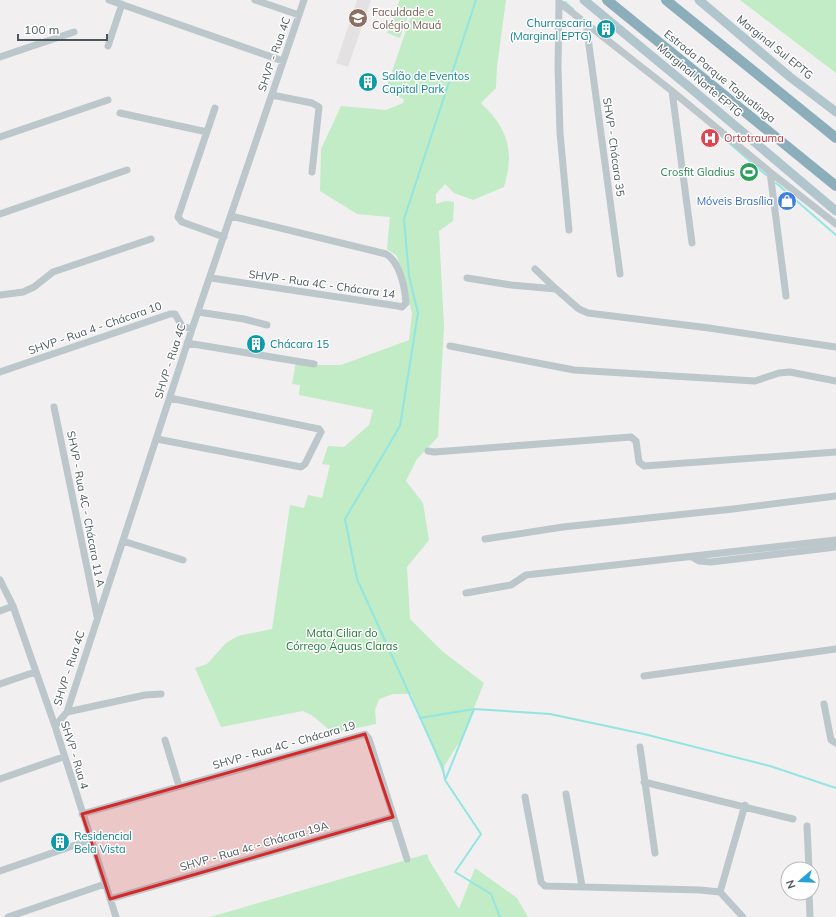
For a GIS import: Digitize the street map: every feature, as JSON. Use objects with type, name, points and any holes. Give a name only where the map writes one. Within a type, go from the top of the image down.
[{"type":"highway","name":"Estrada Parque Taguatinga","points":[[607,0],[836,186]]},
{"type":"highway","points":[[666,0],[836,138]]},
{"type":"main road","name":"Marginal Norte EPTG","points":[[584,0],[836,211]]},
{"type":"main road","name":"Marginal Sul EPTG","points":[[699,0],[790,77],[836,112]]},
{"type":"street","points":[[109,0],[283,61]]},
{"type":"street","points":[[255,0],[299,15]]},
{"type":"street","name":"SHVP - Rua 4C","points":[[54,726],[67,712],[97,616],[187,344],[304,0]]},
{"type":"street","points":[[560,2],[836,224]]},
{"type":"street","points":[[560,2],[558,67],[560,118],[569,230]]},
{"type":"street","points":[[108,46],[122,4]]},
{"type":"street","name":"SHVP - Chácara 35","points":[[586,23],[620,274]]},
{"type":"street","points":[[0,57],[74,32]]},
{"type":"street","points":[[672,91],[692,243]]},
{"type":"street","points":[[272,95],[316,104],[319,106],[312,172]]},
{"type":"street","points":[[0,137],[108,100]]},
{"type":"street","points":[[215,108],[178,217],[182,222],[224,237]]},
{"type":"street","points":[[120,113],[207,132]]},
{"type":"street","points":[[0,214],[127,170]]},
{"type":"street","points":[[770,172],[786,296]]},
{"type":"street","name":"SHVP - Rua 4C - Chácara 14","points":[[210,278],[402,307],[406,303],[405,294],[395,262],[386,254],[231,216]]},
{"type":"street","points":[[0,295],[23,292],[34,287],[53,272],[151,239]]},
{"type":"street","points":[[535,269],[575,306],[588,313],[693,326],[836,347]]},
{"type":"street","points":[[467,278],[511,285],[556,289]]},
{"type":"street","points":[[198,312],[244,319],[266,325]]},
{"type":"street","name":"SHVP - Rua 4 - Chácara 10","points":[[0,372],[170,314],[174,314],[182,326],[192,329]]},
{"type":"street","points":[[187,344],[314,364]]},
{"type":"street","points":[[450,346],[574,370],[755,381],[779,373],[790,372],[836,382]]},
{"type":"street","points":[[156,439],[301,467],[304,466],[321,432],[319,429],[170,398]]},
{"type":"street","name":"SHVP - Rua 4C - Chácara 11 A","points":[[54,407],[97,616]]},
{"type":"street","points":[[428,451],[434,452],[631,437],[636,441],[639,462],[644,466],[836,452]]},
{"type":"street","points":[[485,539],[564,527],[733,509],[836,496]]},
{"type":"street","points":[[466,593],[512,585],[526,575],[836,540]]},
{"type":"street","points":[[123,541],[183,560]]},
{"type":"street","points":[[692,556],[699,561],[711,562],[836,547]]},
{"type":"street","name":"SHVP - Rua 4","points":[[0,581],[13,606],[116,917]]},
{"type":"street","points":[[0,611],[13,606]]},
{"type":"street","points":[[644,676],[836,649]]},
{"type":"street","points":[[0,684],[35,672]]},
{"type":"street","points":[[67,712],[145,695],[161,694]]},
{"type":"street","points":[[824,704],[831,740],[836,743]]},
{"type":"street","name":"SHVP - Rua 4C - Chácara 19","points":[[82,814],[365,734],[369,739],[407,859]]},
{"type":"street","points":[[165,740],[179,786]]},
{"type":"street","points":[[640,747],[644,782],[656,853]]},
{"type":"street","points":[[0,779],[63,757]]},
{"type":"street","points":[[644,782],[793,819]]},
{"type":"street","points":[[566,794],[582,886]]},
{"type":"street","points":[[525,797],[542,883],[547,886],[700,890],[720,892],[743,917]]},
{"type":"street","points":[[720,892],[745,806]]},
{"type":"street","name":"SHVP - Rua 4c - Chácara 19A","points":[[110,899],[393,817]]},
{"type":"street","points":[[807,826],[808,861]]},
{"type":"street","points":[[0,871],[90,840]]},
{"type":"street","points":[[8,917],[105,884]]},
{"type":"street","points":[[809,901],[810,917]]},
{"type":"highlighted area","points":[[365,734],[393,817],[110,899],[82,814]]},
{"type":"shaded area","name":"Faculdade e Colégio Mauá","points":[[357,0],[371,0],[348,67],[336,63]]},
{"type":"green space","name":"Mata Ciliar do Córrego Águas Claras","points":[[400,0],[506,0],[497,67],[496,88],[481,103],[498,122],[507,141],[509,162],[507,174],[504,187],[473,200],[454,193],[445,184],[436,194],[436,204],[445,201],[454,202],[453,221],[439,231],[444,326],[438,437],[417,459],[406,481],[423,503],[429,540],[407,567],[410,619],[442,651],[484,683],[462,738],[443,768],[445,779],[411,694],[393,694],[379,699],[375,710],[376,724],[333,733],[313,716],[303,711],[221,727],[195,668],[207,664],[226,643],[238,636],[272,629],[290,505],[304,508],[308,495],[322,498],[330,465],[322,464],[328,446],[344,447],[369,425],[373,410],[299,395],[300,385],[292,384],[296,362],[313,365],[341,365],[409,340],[412,313],[397,256],[387,249],[390,217],[357,214],[320,191],[321,149],[341,106],[386,110],[403,103],[404,99],[385,92],[412,13],[397,6]]},
{"type":"green space","points":[[740,0],[836,0],[836,73]]},
{"type":"green space","points":[[395,11],[408,16],[400,38],[387,33]]},
{"type":"green space","points":[[427,854],[429,860],[459,909],[475,868],[517,898],[528,917],[210,917]]},
{"type":"waterway","points":[[476,0],[404,219],[409,276],[418,313],[400,426],[345,519],[357,579],[443,768],[445,780],[481,834],[455,872],[491,894],[500,917]]},
{"type":"waterway","points":[[565,2],[573,9]]},
{"type":"waterway","points":[[720,135],[766,175]]},
{"type":"waterway","points":[[776,183],[836,235]]},
{"type":"waterway","points":[[420,718],[474,709],[550,714],[644,734],[770,766],[836,788]]},
{"type":"waterway","points":[[446,778],[474,709]]},
{"type":"place","name":"Faculdade e Colégio Mauá","points":[[358,18]]},
{"type":"place","name":"Churrascaria (Marginal EPTG)","points":[[606,29]]},
{"type":"place","name":"Salão de Eventos Capital Park","points":[[368,82]]},
{"type":"place","name":"Ortotrauma","points":[[710,138]]},
{"type":"place","name":"Crosfit Gladius","points":[[749,172]]},
{"type":"place","name":"Móveis Brasília","points":[[787,201]]},
{"type":"place","name":"Chácara 15","points":[[256,344]]},
{"type":"place","name":"Residencial Bela Vista","points":[[60,842]]}]
